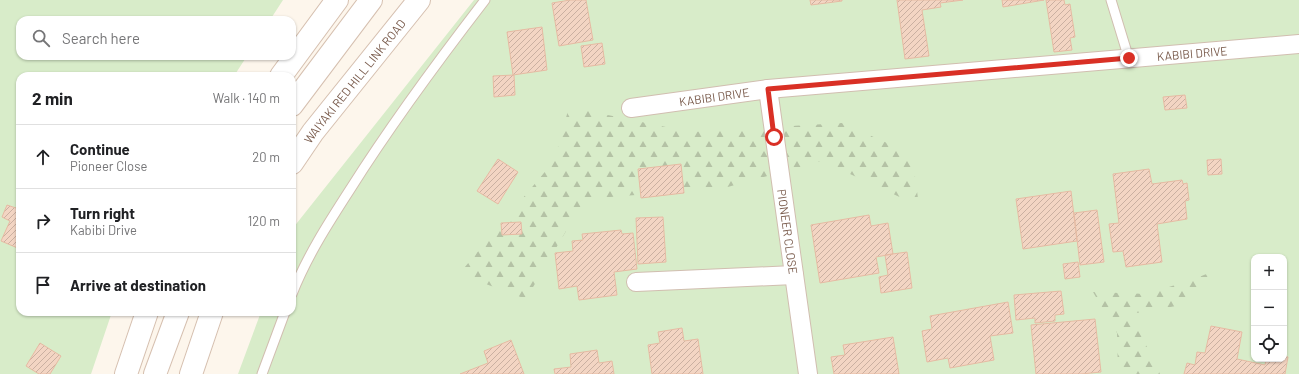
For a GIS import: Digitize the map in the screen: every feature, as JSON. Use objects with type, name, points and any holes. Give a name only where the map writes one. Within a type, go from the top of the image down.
[{"type":"main road","points":[[296,56],[337,0]]},
{"type":"main road","points":[[296,100],[371,0]]},
{"type":"main road","name":"WAIYAKI RED HILL LINK ROAD","points":[[296,157],[313,132],[419,0]]},
{"type":"main road","points":[[284,72],[293,60]]},
{"type":"main road","points":[[126,374],[147,316]]},
{"type":"main road","points":[[156,374],[177,316]]},
{"type":"main road","points":[[190,374],[211,316]]},
{"type":"street","name":"KABIBI DRIVE","points":[[631,108],[768,89],[1299,44]]},
{"type":"street","name":"PIONEER CLOSE","points":[[768,89],[808,374]]},
{"type":"street","points":[[636,282],[794,275]]},
{"type":"lane","points":[[296,283],[325,228],[368,160],[428,75],[485,0]]},
{"type":"lane","points":[[1111,0],[1129,58]]},
{"type":"lane","points":[[262,374],[284,316]]},
{"type":"green space","points":[[0,0],[283,0],[273,16],[16,16],[16,60],[244,60],[237,72],[16,72],[16,316],[111,316],[91,374],[0,374]]},
{"type":"green space","points":[[474,0],[1299,0],[1299,374],[238,374],[260,316],[296,316],[296,224]]},
{"type":"green space","points":[[569,107],[690,132],[842,123],[912,154],[919,206],[822,161],[724,188],[585,199],[526,299],[459,274],[554,161]]},
{"type":"green space","points":[[1231,264],[1176,306],[1131,314],[1160,374],[1118,374],[1117,333],[1093,292],[1148,294],[1199,277]]},
{"type":"building","points":[[570,0],[586,0],[593,40],[559,46],[552,3]]},
{"type":"building","points":[[810,0],[842,0],[842,1],[811,5]]},
{"type":"building","points":[[897,0],[963,0],[940,3],[941,7],[922,10],[929,56],[905,59]]},
{"type":"building","points":[[1002,0],[1044,0],[1003,7]]},
{"type":"building","points":[[1046,0],[1064,0],[1065,5],[1070,4],[1075,37],[1070,38],[1072,50],[1054,52]]},
{"type":"building","points":[[542,27],[547,70],[513,75],[507,32]]},
{"type":"building","points":[[602,43],[605,64],[584,67],[581,46]]},
{"type":"building","points":[[514,75],[515,95],[494,97],[493,76]]},
{"type":"building","points":[[1185,95],[1187,108],[1165,110],[1163,97]]},
{"type":"building","points":[[498,159],[518,172],[498,204],[477,191]]},
{"type":"building","points":[[1221,159],[1222,174],[1208,175],[1207,160]]},
{"type":"building","points":[[681,164],[684,193],[641,198],[638,169]]},
{"type":"building","points":[[1149,169],[1152,184],[1182,180],[1183,184],[1187,183],[1189,200],[1185,201],[1187,219],[1157,224],[1162,262],[1126,267],[1123,251],[1113,252],[1109,224],[1119,223],[1113,174]]},
{"type":"building","points":[[1071,191],[1077,241],[1023,249],[1016,199]]},
{"type":"building","points":[[7,205],[16,208],[16,247],[1,241],[10,221],[2,217]]},
{"type":"building","points":[[1097,210],[1104,262],[1080,265],[1074,213]]},
{"type":"building","points":[[869,215],[871,226],[888,223],[893,254],[876,257],[879,273],[820,283],[811,225]]},
{"type":"building","points":[[663,217],[666,262],[638,264],[636,218]]},
{"type":"building","points":[[521,222],[522,234],[502,235],[501,223]]},
{"type":"building","points":[[621,230],[622,234],[633,233],[637,269],[614,272],[617,295],[579,300],[577,286],[559,289],[555,253],[573,251],[572,241],[583,240],[582,234]]},
{"type":"building","points":[[907,252],[912,288],[881,293],[879,277],[888,275],[885,255]]},
{"type":"building","points":[[1078,262],[1080,277],[1065,279],[1063,264]]},
{"type":"building","points":[[1061,291],[1064,314],[1055,315],[1055,321],[1035,323],[1035,318],[1016,320],[1014,295]]},
{"type":"building","points":[[1008,302],[1013,333],[990,336],[994,360],[950,368],[948,358],[927,362],[922,331],[932,329],[930,316]]},
{"type":"building","points":[[1095,319],[1101,372],[1081,374],[1036,374],[1031,325]]},
{"type":"building","points":[[1211,326],[1242,332],[1237,359],[1265,365],[1266,362],[1287,362],[1288,357],[1285,374],[1184,374],[1187,363],[1195,365],[1197,352],[1205,353]]},
{"type":"building","points":[[682,328],[684,341],[698,339],[703,374],[652,374],[648,345],[660,343],[658,332]]},
{"type":"building","points":[[893,337],[899,374],[834,374],[831,357],[845,355],[843,345]]},
{"type":"building","points":[[511,340],[524,374],[460,374],[488,363],[484,351]]},
{"type":"building","points":[[40,343],[61,356],[50,374],[39,374],[26,366]]},
{"type":"building","points":[[597,350],[599,363],[612,361],[614,374],[555,374],[554,369],[571,367],[570,354]]},
{"type":"route","points":[[774,137],[768,89],[1129,58]]}]
